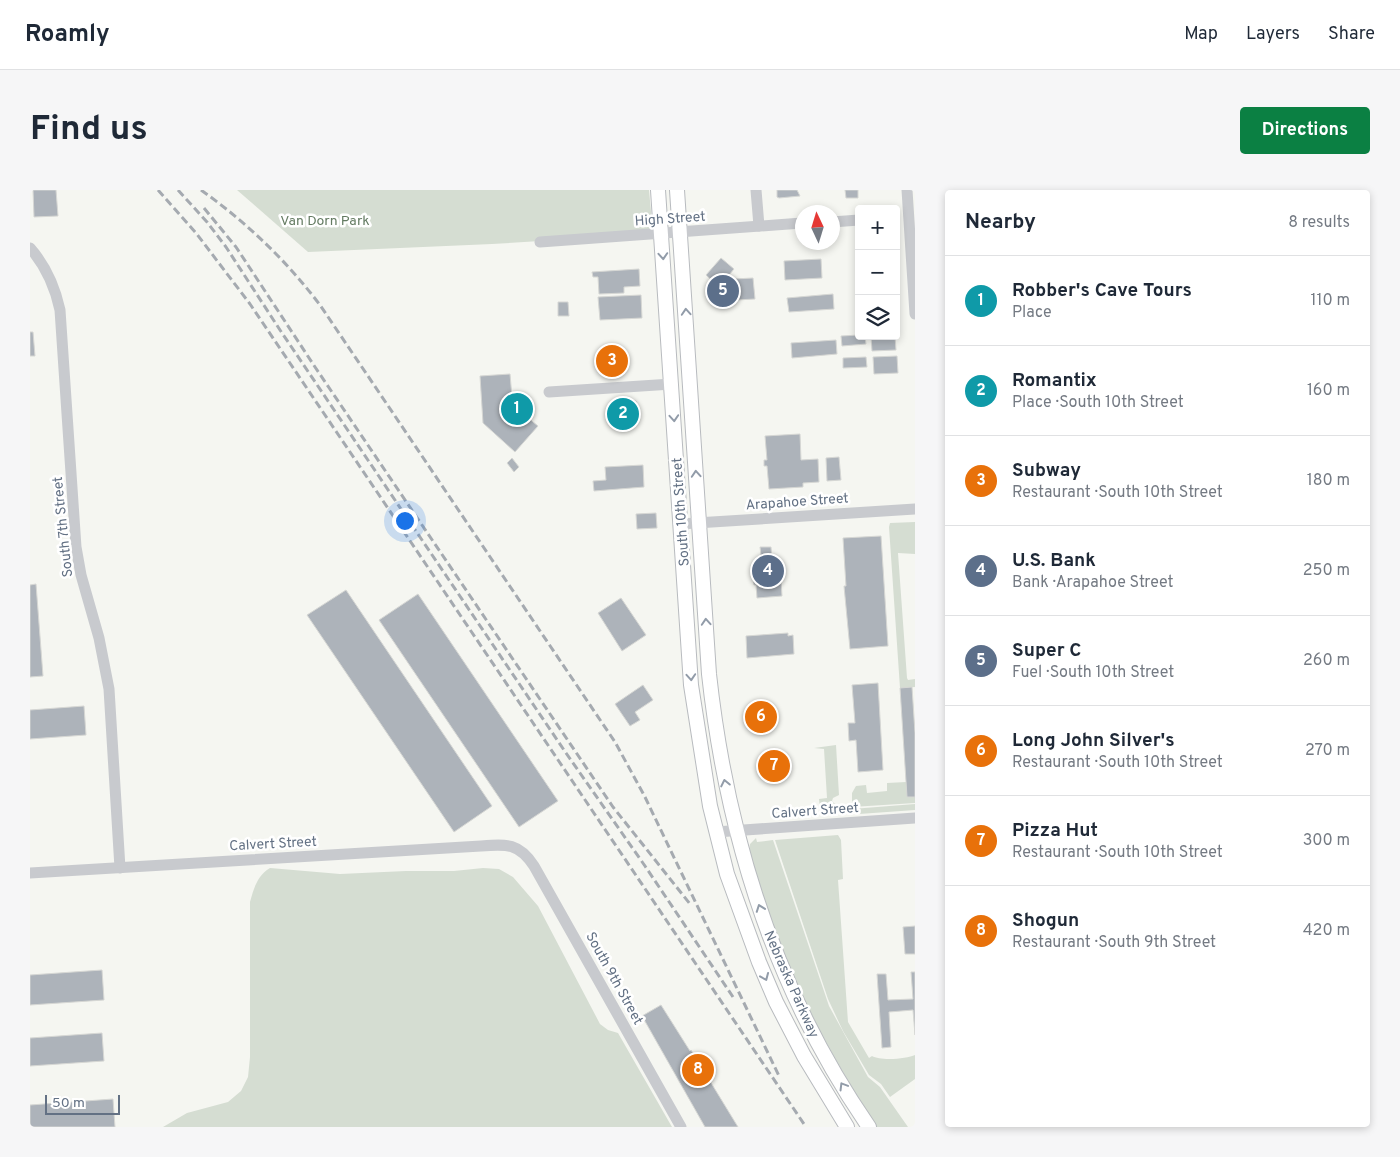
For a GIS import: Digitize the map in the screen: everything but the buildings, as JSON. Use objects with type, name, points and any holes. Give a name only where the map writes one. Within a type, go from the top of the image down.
[{"type":"main road","name":"South 10th Street","points":[[658,190],[691,684],[704,772],[716,832]]},
{"type":"main road","name":"South 10th Street","points":[[677,190],[709,674],[723,772],[736,830]]},
{"type":"main road","name":"Nebraska Parkway","points":[[736,830],[752,889],[797,1002],[827,1060],[870,1127]]},
{"type":"main road","name":"Nebraska Parkway","points":[[716,832],[727,874],[776,1002],[804,1056],[847,1127]]},
{"type":"street","points":[[756,190],[759,226]]},
{"type":"street","points":[[907,190],[912,216],[915,314]]},
{"type":"street","points":[[840,221],[855,220]]},
{"type":"street","name":"High Street","points":[[540,242],[795,224]]},
{"type":"street","name":"South 7th Street","points":[[30,248],[50,279],[60,310],[76,547],[81,575],[99,638],[109,689],[120,868]]},
{"type":"street","points":[[550,392],[672,384]]},
{"type":"street","name":"Arapahoe Street","points":[[680,524],[915,509]]},
{"type":"street","name":"Calvert Street","points":[[716,832],[915,818]]},
{"type":"street","name":"Calvert Street","points":[[30,873],[499,845],[509,845],[517,848]]},
{"type":"street","name":"South 9th Street","points":[[517,848],[524,853],[534,866],[681,1127]]},
{"type":"green space","name":"Van Dorn Park","points":[[237,190],[649,190],[653,234],[492,244],[308,252]]},
{"type":"green space","points":[[915,522],[915,554],[898,553],[907,678],[908,680],[915,679],[915,687],[900,688],[889,527],[890,523]]},
{"type":"green space","points":[[836,745],[839,795],[833,798],[832,801],[840,805],[841,808],[820,809],[819,799],[827,798],[824,749],[814,748]]},
{"type":"green space","points":[[906,782],[915,797],[915,803],[852,807],[852,793],[856,786],[866,785],[867,793],[887,791],[887,783]]},
{"type":"green space","points":[[915,804],[915,810],[859,814],[852,809]]},
{"type":"green space","points":[[838,835],[841,840],[843,879],[838,880],[848,1022],[869,1058],[872,1056],[881,1059],[894,1059],[915,1055],[915,1079],[890,1097],[881,1084],[869,1075],[843,1031],[828,999],[775,840]]},
{"type":"green space","points":[[756,838],[757,842],[773,840],[829,1006],[868,1077],[880,1087],[908,1127],[877,1127],[825,1040],[802,995],[768,913],[749,852],[750,844]]},
{"type":"green space","points":[[270,868],[340,874],[454,871],[483,868],[499,869],[513,877],[538,906],[600,1024],[608,1030],[618,1033],[672,1127],[163,1127],[187,1113],[228,1102],[241,1091],[248,1077],[250,1057],[250,902],[259,879]]},
{"type":"railway","points":[[158,190],[196,233],[250,304],[806,1127]]},
{"type":"railway","points":[[178,190],[207,222],[226,247],[280,330],[733,997]]},
{"type":"railway","points":[[201,190],[234,215],[265,243],[307,288],[320,305],[615,742],[644,795],[780,1078]]},
{"type":"railway","points":[[204,208],[236,247],[613,807],[690,904]]},
{"type":"place","name":"Super C","points":[[723,291]]},
{"type":"place","name":"Subway","points":[[612,361]]},
{"type":"place","name":"Robber's Cave Tours","points":[[517,409]]},
{"type":"place","name":"Romantix","points":[[623,414]]},
{"type":"place","name":"U.S. Bank","points":[[768,571]]},
{"type":"place","name":"Long John Silver's","points":[[761,717]]},
{"type":"place","name":"Pizza Hut","points":[[774,766]]},
{"type":"place","name":"Shogun","points":[[698,1070]]}]
